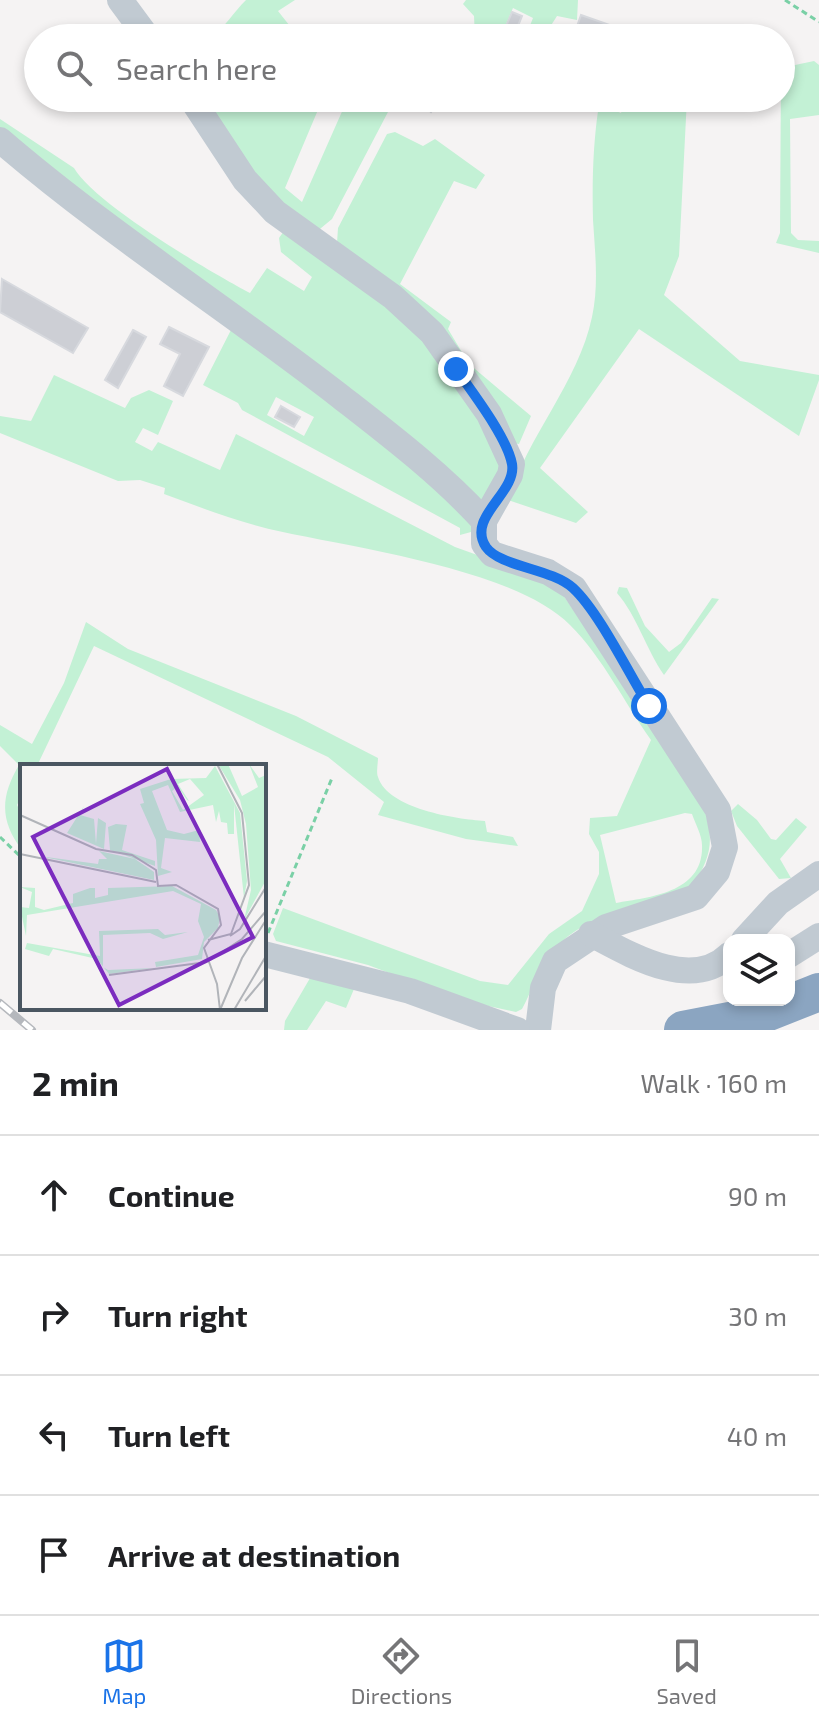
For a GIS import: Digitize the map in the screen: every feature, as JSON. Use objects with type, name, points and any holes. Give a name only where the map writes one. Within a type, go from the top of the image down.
[{"type":"highway","points":[[795,979],[819,965]]},
{"type":"highway","points":[[695,1028],[761,1015],[819,992]]},
{"type":"highway","points":[[695,1028],[741,1006]]},
{"type":"street","points":[[120,0],[138,24]]},
{"type":"street","points":[[200,112],[245,180],[275,212],[393,297],[432,333],[489,414],[512,464],[510,475],[484,521],[484,544],[492,554],[548,572],[574,588],[718,810],[725,847],[717,872],[696,897],[591,934],[555,961],[543,988],[538,1030]]},
{"type":"street","points":[[0,140],[87,211],[308,371],[404,445],[484,521]]},
{"type":"street","points":[[750,934],[778,903],[819,874]]},
{"type":"street","points":[[591,934],[629,954],[670,968],[699,971],[723,963]]},
{"type":"street","points":[[795,951],[819,936]]},
{"type":"street","points":[[266,955],[410,991],[517,1030]]},
{"type":"path","points":[[785,0],[819,22]]},
{"type":"path","points":[[266,939],[332,778]]},
{"type":"path","points":[[0,837],[20,856]]},
{"type":"green space","points":[[246,0],[295,0],[278,11],[288,24],[225,24]]},
{"type":"green space","points":[[466,0],[578,0],[577,20],[557,16],[552,24],[531,24],[533,18],[513,8],[506,24],[474,24],[474,16],[463,4]]},
{"type":"green space","points":[[814,61],[819,65],[819,115],[790,119],[791,233],[798,240],[819,241],[819,253],[776,243],[780,233],[781,112],[795,112],[795,65]]},
{"type":"green space","points":[[209,112],[317,112],[285,188],[302,202],[342,112],[388,112],[332,219],[315,233],[278,206]]},
{"type":"green space","points":[[598,112],[686,112],[679,256],[664,295],[740,361],[819,375],[819,380],[799,436],[639,329],[540,468],[588,512],[576,523],[508,500],[528,453],[565,387],[585,341],[595,293],[593,176]]},
{"type":"green space","points":[[0,119],[74,168],[86,183],[128,218],[250,293],[267,268],[304,291],[312,277],[281,252],[279,238],[284,231],[407,321],[474,405],[503,469],[482,506],[0,132]]},
{"type":"green space","points":[[395,132],[423,146],[435,139],[485,175],[476,189],[454,181],[400,284],[451,322],[448,329],[469,364],[531,416],[519,444],[512,443],[337,243],[338,228],[387,134]]},
{"type":"green space","points":[[233,326],[364,420],[473,526],[471,532],[460,535],[460,528],[242,410],[238,403],[203,385]],"holes":[[[276,397],[314,417],[304,436],[267,415]]]},
{"type":"green space","points":[[54,375],[125,408],[131,398],[149,390],[173,401],[158,435],[143,428],[135,442],[152,451],[158,442],[220,470],[236,434],[455,547],[555,583],[700,796],[708,822],[710,844],[704,864],[691,888],[600,917],[568,936],[549,956],[522,1009],[516,1012],[461,1000],[368,965],[276,941],[273,934],[283,908],[480,981],[508,985],[549,934],[582,911],[599,874],[599,852],[589,834],[590,818],[617,816],[651,740],[582,638],[544,605],[510,588],[428,562],[242,522],[164,494],[165,488],[140,480],[118,481],[0,433],[0,416],[31,421]],"holes":[[[685,813],[692,814],[702,845],[700,861],[694,873],[685,883],[672,890],[616,903],[600,835]]]},
{"type":"green space","points":[[619,587],[627,588],[645,626],[669,652],[681,643],[712,598],[719,599],[664,675],[617,593]]},
{"type":"green space","points":[[86,622],[128,649],[296,716],[378,758],[378,777],[384,788],[395,797],[424,810],[485,821],[487,832],[513,837],[518,846],[466,839],[378,815],[384,802],[328,757],[94,646],[38,764],[20,764],[20,799],[17,805],[20,811],[20,847],[6,819],[5,809],[8,788],[19,765],[0,746],[0,725],[32,744],[64,683]]},
{"type":"green space","points":[[738,804],[757,820],[771,839],[776,840],[796,818],[807,827],[780,859],[791,878],[779,879],[737,826],[731,811]]},
{"type":"green space","points":[[313,973],[354,989],[346,1008],[326,1001],[307,1030],[284,1030],[285,1021]]},
{"type":"building","points":[[512,12],[522,16],[519,24],[507,24]]},
{"type":"building","points":[[581,15],[607,24],[578,24]]},
{"type":"building","points":[[2,279],[88,328],[73,353],[0,312]]},
{"type":"building","points":[[169,327],[209,347],[183,396],[164,386],[180,354],[160,344]]},
{"type":"building","points":[[133,330],[146,337],[118,388],[105,380]]},
{"type":"building","points":[[281,406],[300,417],[294,427],[275,417]]},
{"type":"railway","points":[[0,1003],[32,1030]]},
{"type":"route","points":[[456,369],[489,414],[512,464],[510,475],[484,521],[484,544],[492,554],[548,572],[574,588],[649,706]]}]
